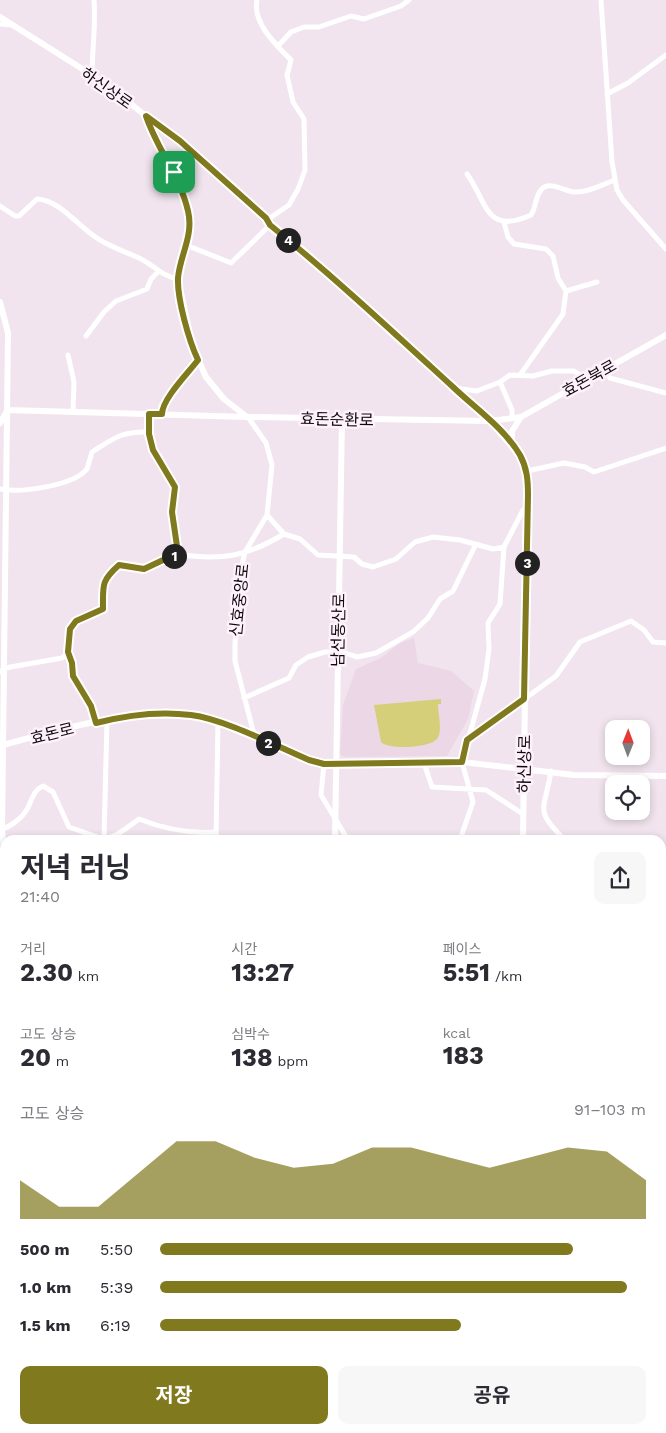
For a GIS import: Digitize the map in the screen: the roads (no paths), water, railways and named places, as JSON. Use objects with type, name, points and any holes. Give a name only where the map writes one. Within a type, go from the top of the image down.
[{"type":"street","points":[[92,76],[92,44],[96,26],[94,0]]},
{"type":"street","points":[[186,245],[231,263],[289,205],[298,189],[305,170],[304,119],[293,102],[287,75],[291,60],[266,31],[258,15],[257,0]]},
{"type":"street","points":[[278,46],[292,32],[304,27],[319,27],[351,16],[364,19],[400,6],[409,0]]},
{"type":"street","points":[[601,0],[612,162],[615,180],[623,200],[666,249]]},
{"type":"street","name":"하신상로","points":[[0,17],[92,76],[180,141],[490,421],[512,444],[527,471],[523,835]]},
{"type":"street","points":[[0,24],[11,25]]},
{"type":"street","points":[[607,94],[628,83],[666,55]]},
{"type":"street","name":"신효중앙로","points":[[146,116],[152,133],[174,172],[188,211],[190,231],[178,279],[193,348],[206,377],[224,399],[248,418],[258,430],[270,454],[272,465],[267,515],[245,552],[239,587],[235,643],[236,661],[255,738]]},
{"type":"street","points":[[467,174],[476,187],[484,208],[504,222],[521,220],[530,215],[541,190],[546,187],[553,186],[576,192],[588,190],[615,180]]},
{"type":"street","points":[[0,206],[15,216],[19,216],[37,199],[44,200],[74,218],[94,237],[146,261],[167,277],[178,279]]},
{"type":"street","points":[[504,222],[508,237],[514,244],[538,246],[546,249],[553,256],[558,278],[566,291],[563,314],[520,375]]},
{"type":"street","points":[[86,336],[104,312],[116,301],[147,290],[151,280],[158,272]]},
{"type":"street","points":[[566,291],[597,282]]},
{"type":"street","points":[[0,302],[8,333],[8,410],[4,489],[1,830],[11,826],[27,810],[28,804],[38,788],[44,786],[53,792],[69,827],[91,835]]},
{"type":"street","name":"효돈북로","points":[[512,419],[521,417],[666,335]]},
{"type":"street","points":[[68,355],[74,382],[73,412]]},
{"type":"street","points":[[162,414],[162,409],[177,386],[198,360]]},
{"type":"street","points":[[453,388],[477,391],[500,382],[510,375],[533,376],[552,371],[574,371],[587,380]]},
{"type":"street","points":[[603,371],[610,378],[666,393]]},
{"type":"street","points":[[500,382],[512,410],[512,419]]},
{"type":"street","points":[[0,423],[8,410]]},
{"type":"street","name":"효돈순환로","points":[[8,410],[248,418],[490,421],[512,419]]},
{"type":"street","points":[[149,414],[149,432],[153,450],[175,487],[172,512],[178,553]]},
{"type":"street","points":[[512,444],[512,430],[521,417]]},
{"type":"street","name":"남선동산로","points":[[335,835],[342,419]]},
{"type":"street","points":[[4,489],[29,490],[74,478],[87,469],[92,452],[118,435],[131,431],[149,432]]},
{"type":"street","points":[[527,471],[564,463],[585,467],[594,472],[666,448]]},
{"type":"street","points":[[462,835],[473,802],[462,762],[485,679],[489,649],[488,623],[500,604],[504,547],[523,510],[528,509]]},
{"type":"street","points":[[267,515],[274,520],[284,534],[300,539],[318,555],[354,557],[362,564],[373,567],[396,559],[415,542],[433,537],[460,540],[475,546],[492,549],[504,547]]},
{"type":"street","points":[[96,723],[91,706],[73,676],[72,663],[68,652],[70,629],[76,621],[103,609],[103,584],[105,577],[119,565],[144,569],[178,553],[205,558],[228,557],[245,552],[284,534]]},
{"type":"street","points":[[244,698],[289,678],[296,664],[308,657],[325,652],[338,652],[357,657],[376,653],[413,632],[428,618],[440,599],[453,591],[475,546]]},
{"type":"street","points":[[467,740],[556,676],[580,642],[631,621],[644,630],[653,642],[666,643]]},
{"type":"street","points":[[3,670],[62,658],[68,652]]},
{"type":"street","name":"효돈로","points":[[1,746],[107,720],[158,712],[193,715],[218,722],[309,760],[324,764],[462,762],[574,775],[666,776]]},
{"type":"street","points":[[104,835],[107,720]]},
{"type":"street","points":[[117,835],[139,819],[176,830],[195,833],[216,832],[218,722]]},
{"type":"street","points":[[424,763],[432,787],[486,790],[523,814]]},
{"type":"street","points":[[324,764],[322,795],[345,835]]},
{"type":"street","points":[[551,771],[542,808],[544,816],[561,835]]}]
